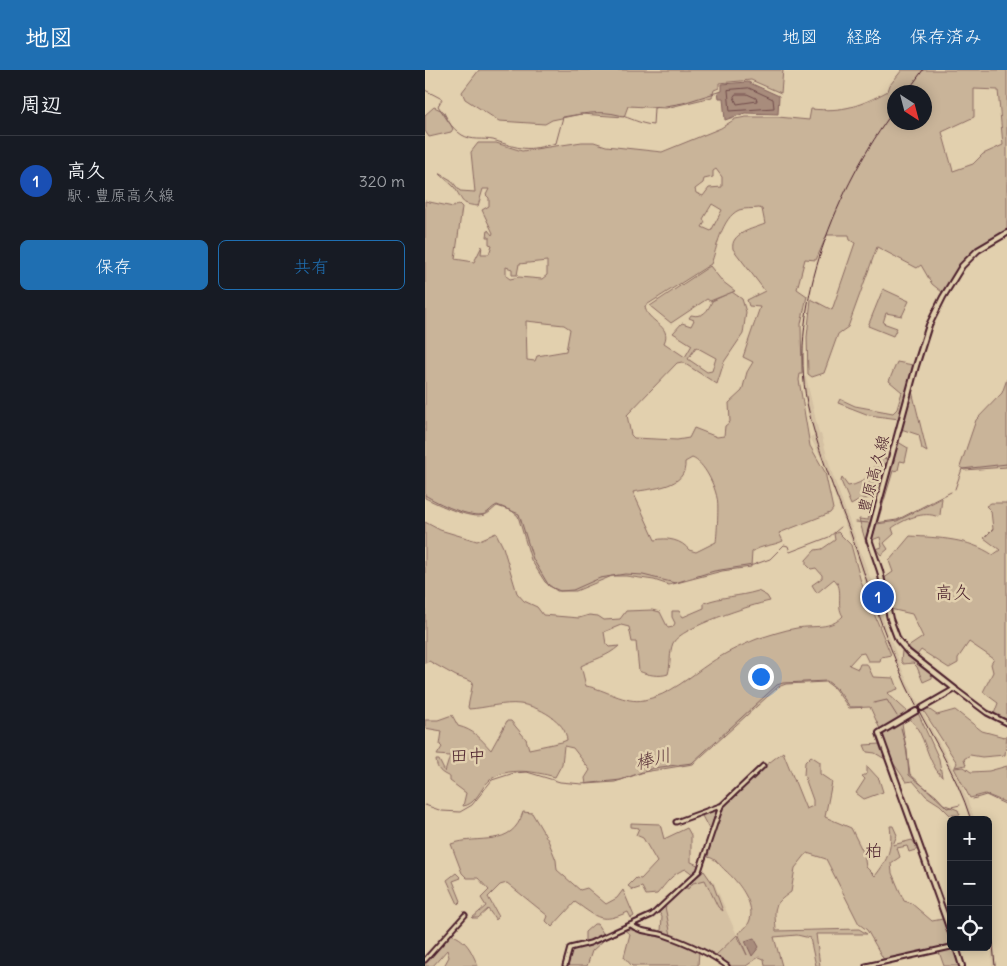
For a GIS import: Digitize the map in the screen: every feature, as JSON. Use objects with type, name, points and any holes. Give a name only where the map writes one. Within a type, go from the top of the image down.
[{"type":"main road","name":"豊原高久線","points":[[955,689],[908,652],[898,640],[888,612],[880,571],[869,538],[915,366],[929,325],[962,266],[985,245],[1007,233]]},
{"type":"main road","points":[[921,708],[955,689]]},
{"type":"main road","points":[[916,711],[879,733],[947,922]]},
{"type":"main road","points":[[957,951],[963,966]]},
{"type":"street","points":[[955,689],[987,713],[1007,723]]},
{"type":"street","points":[[677,822],[721,806],[763,766]]},
{"type":"street","points":[[565,966],[570,948],[590,943],[655,913],[699,871],[721,806]]},
{"type":"street","points":[[425,960],[465,915]]},
{"type":"street","points":[[631,925],[638,930],[663,934],[697,948],[727,966]]},
{"type":"street","points":[[866,966],[947,948]]},
{"type":"shaded area","points":[[479,70],[783,70],[781,93],[751,80],[719,83],[719,88],[714,90],[712,97],[666,108],[628,106],[624,117],[581,114],[552,120],[545,124],[499,121],[465,99],[462,92]]},
{"type":"shaded area","points":[[902,70],[1007,70],[1007,230],[977,248],[942,292],[932,284],[921,265],[917,268],[877,247],[848,327],[838,334],[824,373],[812,377],[808,374],[807,337],[811,299],[832,310],[855,243],[850,240],[849,235],[827,235],[816,260],[805,259],[797,289],[807,296],[801,324],[802,374],[800,374],[799,380],[810,446],[825,472],[833,509],[830,513],[779,533],[783,541],[752,552],[751,567],[722,571],[669,585],[654,580],[612,576],[576,591],[557,591],[545,582],[531,560],[518,516],[512,511],[497,506],[489,513],[478,516],[471,515],[454,511],[425,498],[425,201],[453,207],[459,204],[462,207],[455,259],[474,262],[482,246],[481,254],[489,254],[492,245],[489,244],[489,237],[487,237],[488,230],[492,235],[493,233],[482,210],[489,206],[489,198],[486,195],[489,189],[483,189],[478,206],[468,204],[463,201],[454,187],[439,173],[451,180],[460,191],[475,192],[471,152],[478,143],[496,143],[522,151],[594,142],[606,146],[662,152],[721,128],[735,119],[778,117],[809,120],[811,109],[842,109],[869,101],[887,92],[887,130],[932,130],[932,85],[890,85]],"holes":[[[974,89],[998,90],[1003,145],[983,154],[973,164],[953,171],[942,132],[974,117]],[[716,169],[722,177],[722,187],[709,188],[703,196],[696,193],[695,189],[703,183],[704,179],[713,177],[713,171]],[[712,204],[722,210],[711,231],[702,227],[705,222],[703,219]],[[743,209],[762,209],[765,224],[743,232],[735,239],[733,244],[733,249],[765,291],[747,300],[749,306],[760,307],[743,357],[753,362],[747,372],[742,391],[729,403],[730,422],[725,426],[724,436],[717,437],[694,428],[689,438],[677,440],[634,438],[631,435],[627,415],[677,363],[682,362],[717,384],[724,362],[743,334],[746,312],[742,299],[732,292],[712,301],[707,311],[702,315],[691,315],[689,318],[694,320],[691,326],[682,323],[673,333],[692,345],[685,357],[664,343],[665,332],[646,311],[645,306],[711,264],[724,227],[733,214]],[[547,261],[547,275],[542,279],[519,277],[510,279],[506,276],[506,267],[512,269],[512,275],[517,275],[519,264]],[[526,321],[564,325],[570,329],[566,351],[537,356],[535,361],[527,360]],[[696,347],[716,358],[712,371],[707,372],[688,359]],[[692,458],[701,464],[714,487],[718,501],[716,542],[696,552],[689,550],[674,540],[655,540],[633,492],[659,488],[675,482],[684,471],[685,462]]]},
{"type":"shaded area","points":[[434,107],[443,111],[453,129],[451,132],[429,137],[425,131],[425,115]]},
{"type":"shaded area","points":[[710,266],[722,281],[735,291],[710,301],[707,299],[671,323],[650,306]]},
{"type":"shaded area","points":[[883,289],[909,301],[902,316],[886,313],[883,323],[897,328],[893,336],[868,326]]},
{"type":"shaded area","points":[[897,362],[913,365],[899,419],[869,415],[838,403],[840,399],[855,406],[893,413],[897,409],[902,392],[889,381]]},
{"type":"shaded area","points":[[803,377],[806,377],[819,434],[821,434],[832,473],[876,594],[879,593],[882,601],[879,602],[886,627],[904,674],[961,783],[973,816],[969,816],[949,766],[906,688],[883,628],[881,628],[823,461],[810,437],[815,435],[808,414]]},
{"type":"shaded area","points":[[1007,379],[1007,467],[964,470],[960,467],[976,420],[1002,393]]},
{"type":"shaded area","points":[[912,391],[927,452],[922,449],[919,435],[901,429]]},
{"type":"shaded area","points":[[898,442],[908,448],[905,462],[900,461],[898,470],[893,471],[877,524],[897,521],[942,498],[940,515],[938,517],[920,515],[892,528],[894,534],[884,543],[888,549],[881,555],[876,549],[882,547],[880,537],[872,540],[872,535]]},
{"type":"shaded area","points":[[881,457],[887,459],[866,543],[859,519],[868,520],[874,497],[860,500],[851,505],[841,481],[842,478],[848,486],[864,480]]},
{"type":"shaded area","points":[[991,503],[1007,503],[1007,720],[994,714],[998,703],[983,692],[993,672],[991,664],[994,659],[969,642],[958,658],[958,663],[949,668],[921,650],[915,658],[933,673],[932,678],[923,682],[917,667],[913,663],[903,664],[901,661],[902,651],[923,637],[912,614],[890,609],[883,579],[893,572],[889,561],[910,536],[943,538],[963,542],[983,549],[993,555],[1000,550],[984,538],[993,529],[991,511],[986,506]]},
{"type":"shaded area","points":[[425,522],[440,530],[477,541],[496,533],[503,547],[517,593],[524,601],[537,607],[543,615],[579,618],[589,615],[598,616],[604,620],[620,619],[626,611],[652,610],[660,612],[668,628],[673,627],[675,623],[672,611],[679,611],[683,617],[704,608],[704,603],[718,599],[758,591],[767,596],[770,601],[717,618],[689,630],[679,637],[673,643],[668,674],[665,675],[646,674],[639,671],[636,642],[632,642],[629,627],[621,625],[604,632],[606,644],[609,647],[619,646],[581,666],[586,686],[637,701],[653,698],[671,690],[721,656],[757,639],[792,629],[827,625],[843,616],[837,583],[834,579],[817,593],[812,585],[822,578],[822,575],[816,568],[811,569],[806,564],[806,560],[815,550],[822,549],[835,540],[834,534],[838,532],[851,545],[861,582],[891,655],[881,657],[880,661],[868,661],[864,653],[859,654],[849,665],[858,669],[860,664],[867,664],[873,677],[894,678],[898,689],[887,693],[909,713],[880,729],[870,707],[849,708],[834,688],[826,682],[786,684],[778,687],[693,764],[644,772],[615,782],[586,784],[585,778],[590,770],[573,748],[564,746],[562,764],[555,777],[518,771],[500,774],[485,785],[473,801],[463,806],[466,793],[450,781],[450,777],[440,771],[437,766],[436,760],[439,760],[445,772],[450,756],[437,755],[442,747],[440,745],[442,731],[425,728],[425,720],[438,720],[452,715],[458,726],[473,732],[491,750],[507,721],[511,721],[526,739],[529,749],[567,740],[562,727],[556,721],[543,711],[527,705],[508,704],[469,709],[473,682],[456,676],[429,661],[425,663]]},
{"type":"shaded area","points":[[927,708],[937,715],[955,710],[982,731],[1004,737],[1007,735],[1005,755],[982,757],[970,755],[964,759],[966,765],[955,767],[957,763],[923,710]]},
{"type":"shaded area","points":[[918,713],[939,759],[942,777],[937,771],[919,732],[910,719],[902,723],[910,774],[943,804],[958,810],[960,815],[950,815],[940,805],[926,796],[913,781],[906,782],[885,749],[882,734]]},
{"type":"shaded area","points":[[880,744],[885,759],[875,753],[867,752],[864,745]]},
{"type":"shaded area","points":[[783,752],[806,809],[813,806],[813,800],[804,775],[805,762],[811,756],[820,762],[820,774],[832,782],[825,817],[851,828],[864,854],[866,867],[875,876],[883,864],[890,847],[890,826],[893,826],[897,835],[893,845],[912,840],[919,849],[909,852],[907,846],[897,848],[900,857],[891,863],[892,873],[904,901],[911,903],[932,921],[943,919],[947,932],[947,946],[884,960],[867,930],[859,924],[826,859],[807,853],[795,868],[791,892],[777,904],[775,917],[776,931],[859,929],[867,934],[816,934],[820,966],[816,966],[810,938],[797,935],[774,937],[782,966],[765,966],[764,959],[759,957],[746,966],[730,966],[716,955],[737,935],[747,955],[738,933],[746,927],[750,919],[751,910],[749,902],[739,884],[716,861],[708,857],[713,832],[722,808],[727,800],[750,778]]},
{"type":"shaded area","points":[[867,766],[879,779],[883,792],[864,799],[856,793],[865,779],[862,776],[867,774]]},
{"type":"shaded area","points":[[1007,766],[1007,803],[985,794],[970,798],[954,768],[964,767],[971,772],[989,771]]},
{"type":"shaded area","points":[[716,810],[716,812],[710,831],[701,814]]},
{"type":"shaded area","points":[[523,812],[532,813],[548,840],[556,860],[557,870],[580,890],[587,888],[606,904],[617,898],[623,890],[634,916],[631,918],[628,912],[612,918],[600,918],[575,902],[552,927],[546,921],[548,916],[507,883],[500,885],[488,897],[498,915],[496,920],[488,909],[478,918],[472,918],[486,906],[481,898],[489,890],[478,878],[467,878],[462,873],[451,844],[503,836],[518,824]]},
{"type":"shaded area","points":[[631,823],[660,824],[664,839],[687,828],[691,835],[691,862],[700,866],[694,875],[686,869],[677,873],[657,894],[646,895],[642,887],[633,890],[628,886],[636,878],[641,879],[657,862],[643,838],[636,835],[639,828],[631,827]]},
{"type":"shaded area","points":[[703,870],[714,883],[737,935],[716,955],[669,935],[664,906]]},
{"type":"shaded area","points":[[704,871],[713,884],[723,911],[718,907],[705,880],[693,883],[688,889],[685,887]]},
{"type":"shaded area","points":[[456,873],[461,878],[453,881],[461,901],[458,904],[447,880]]},
{"type":"shaded area","points":[[665,907],[671,935],[661,931],[662,917],[659,912]]},
{"type":"shaded area","points":[[594,924],[597,924],[603,933],[604,940],[592,951],[587,966],[568,966],[570,952],[585,943],[585,932]]},
{"type":"shaded area","points":[[992,925],[996,966],[992,966],[991,951]]},
{"type":"shaded area","points":[[624,930],[662,936],[699,951],[698,966],[632,966],[624,957],[630,934]]},
{"type":"shaded area","points":[[451,934],[465,943],[478,966],[444,966],[449,957],[447,950],[433,966],[425,966],[425,963]]},
{"type":"shaded area","points":[[954,951],[959,966],[944,966],[939,952]]},
{"type":"water","points":[[748,82],[779,96],[778,114],[745,113],[725,120],[723,98],[719,98],[718,92],[722,91],[722,84]]},
{"type":"water","points":[[754,938],[759,947],[752,956],[745,941]]},
{"type":"waterway","points":[[425,90],[442,99],[438,106],[451,125],[462,135],[524,148],[537,148],[556,143],[563,117],[605,113],[653,125],[654,108],[683,103],[718,92]]},
{"type":"waterway","points":[[955,489],[962,469],[1007,464]]},
{"type":"waterway","points":[[876,523],[897,520],[951,492]]},
{"type":"waterway","points":[[425,495],[446,506],[471,514],[485,514],[497,505],[519,514],[533,559],[549,586],[560,591],[573,590],[600,578],[625,574],[643,575],[675,583],[714,571],[753,565],[770,559],[784,545],[788,546],[790,552],[829,537],[841,527]]},
{"type":"waterway","points":[[856,522],[870,523]]},
{"type":"waterway","name":"棒川","points":[[425,805],[442,811],[460,812],[472,805],[492,780],[514,773],[527,772],[560,782],[582,784],[621,780],[653,768],[692,763],[777,685],[783,683],[827,681],[837,689],[850,707],[862,707]]},
{"type":"waterway","name":"棒川","points":[[874,703],[887,700],[897,716]]},
{"type":"waterway","name":"棒川","points":[[901,728],[907,750],[909,775],[936,796],[947,808],[960,805]]},
{"type":"waterway","name":"棒川","points":[[973,799],[986,795],[1007,805]]},
{"type":"railway","points":[[912,85],[923,70]]},
{"type":"railway","points":[[887,121],[854,174],[822,248],[811,287],[805,327],[803,365],[807,403],[826,469],[851,534],[883,629],[906,685],[949,768],[970,816]]},
{"type":"railway","points":[[989,906],[995,966]]},
{"type":"place","name":"高久","points":[[878,597]]},
{"type":"district","name":"高久","points":[[953,593]]},
{"type":"district","name":"田中","points":[[468,756]]},
{"type":"district","name":"柏","points":[[874,851]]}]
